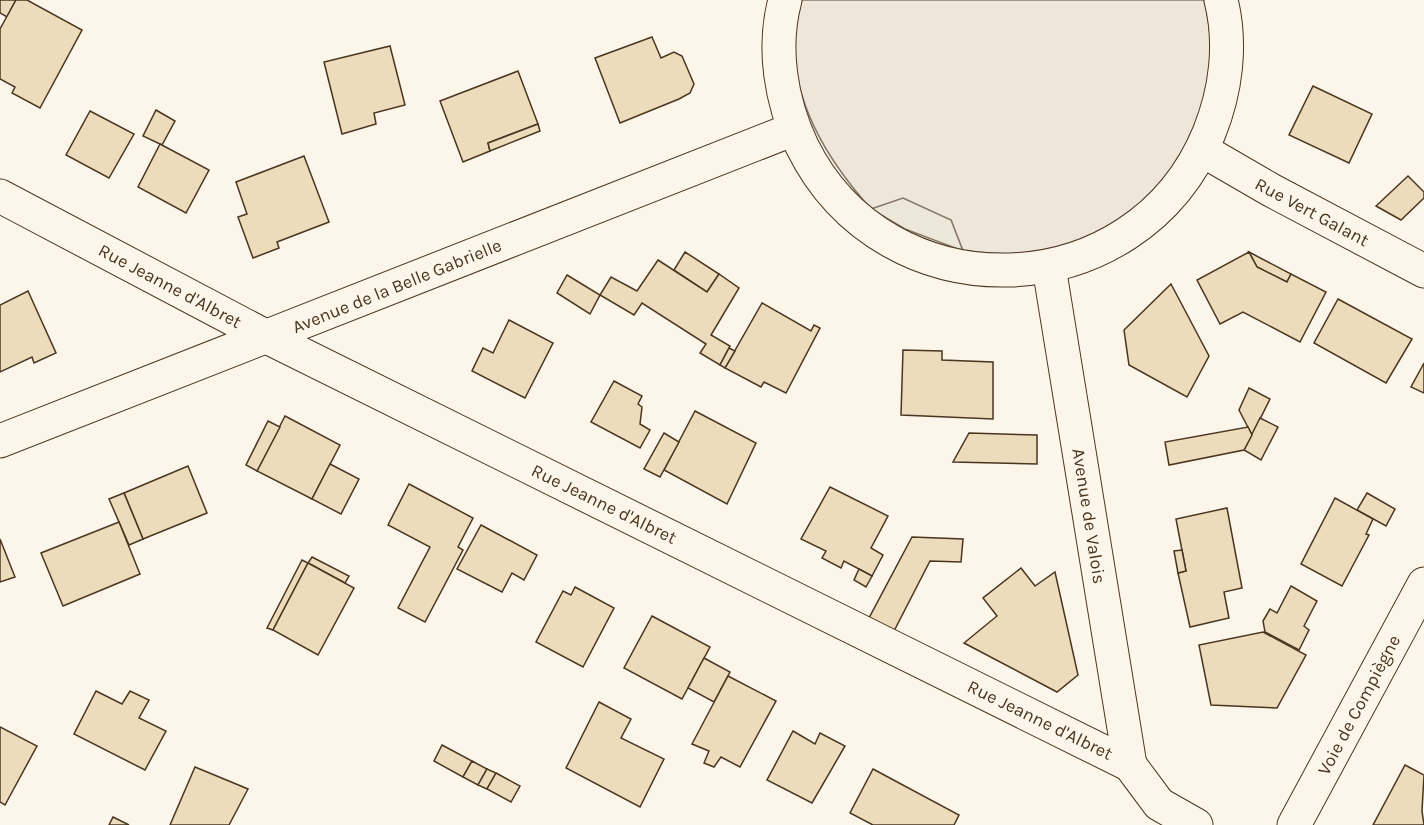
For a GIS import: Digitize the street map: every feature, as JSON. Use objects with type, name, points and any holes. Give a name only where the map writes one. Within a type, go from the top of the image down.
[{"type":"street","points":[[785,0],[779,45],[782,82],[794,129],[812,165],[835,196],[863,224],[897,245],[933,260],[971,269],[1010,271],[1049,267],[1089,254],[1117,240],[1143,222],[1179,185],[1202,150],[1216,117],[1225,82],[1227,46],[1221,0]]},
{"type":"street","name":"Avenue de la Belle Gabrielle","points":[[0,441],[794,129]]},
{"type":"street","name":"Rue Vert Galant","points":[[1202,150],[1271,190],[1424,271]]},
{"type":"street","name":"Rue Jeanne d'Albret","points":[[0,196],[267,337],[1130,765],[1159,804],[1196,825]]},
{"type":"street","name":"Avenue de Valois","points":[[1049,267],[1130,765]]},
{"type":"street","name":"Voie de Compiègne","points":[[1294,825],[1424,584]]},
{"type":"shaded area","points":[[802,0],[1204,0],[1209,25],[1210,62],[1196,135],[1183,159],[1153,194],[1136,209],[1096,233],[1054,249],[1032,253],[963,251],[951,220],[930,212],[871,209],[835,163],[808,112],[799,85],[795,58],[796,29]]},
{"type":"shaded area","points":[[903,198],[951,220],[963,251],[905,229],[871,209]]},
{"type":"building","points":[[0,0],[16,0],[7,17],[0,13]]},
{"type":"building","points":[[16,0],[27,0],[82,30],[40,108],[12,93],[15,87],[0,79],[0,29]]},
{"type":"building","points":[[652,37],[661,58],[674,52],[682,56],[694,84],[690,93],[679,99],[620,123],[595,58]]},
{"type":"building","points":[[390,46],[405,105],[374,113],[376,124],[342,134],[324,62]]},
{"type":"building","points":[[518,71],[538,124],[488,143],[490,151],[463,162],[440,101]]},
{"type":"building","points":[[1313,86],[1372,114],[1349,163],[1289,135]]},
{"type":"building","points":[[156,110],[175,121],[162,145],[143,136]]},
{"type":"building","points":[[90,111],[134,134],[109,178],[66,155]]},
{"type":"building","points":[[538,124],[540,131],[490,151],[488,143]]},
{"type":"building","points":[[160,144],[209,170],[186,213],[138,187]]},
{"type":"building","points":[[304,156],[329,222],[277,242],[279,248],[253,258],[238,217],[247,214],[236,182]]},
{"type":"building","points":[[1408,176],[1424,192],[1424,198],[1401,220],[1376,206]]},
{"type":"building","points":[[685,252],[719,274],[707,292],[674,270]]},
{"type":"building","points":[[1249,252],[1291,274],[1287,282],[1257,267]]},
{"type":"building","points":[[1249,252],[1257,267],[1287,282],[1291,274],[1326,292],[1300,342],[1243,312],[1220,324],[1197,280]]},
{"type":"building","points":[[658,260],[707,292],[719,274],[739,288],[711,335],[730,346],[720,365],[700,353],[706,344],[642,303],[634,315],[600,295],[611,277],[637,291]]},
{"type":"building","points":[[567,275],[600,295],[590,314],[557,293]]},
{"type":"building","points":[[1171,284],[1209,356],[1187,397],[1129,365],[1124,330]]},
{"type":"building","points":[[28,291],[56,353],[34,363],[32,357],[0,372],[0,305]]},
{"type":"building","points":[[1338,299],[1412,339],[1386,383],[1314,343]]},
{"type":"building","points":[[762,303],[811,331],[814,325],[820,328],[786,393],[764,382],[761,387],[725,368]]},
{"type":"building","points":[[509,320],[553,343],[525,398],[472,371],[483,348],[493,353]]},
{"type":"building","points":[[729,348],[735,351],[725,368],[720,365]]},
{"type":"building","points":[[903,350],[942,351],[942,360],[993,362],[993,419],[901,415]]},
{"type":"building","points":[[1424,363],[1424,393],[1411,387]]},
{"type":"building","points":[[614,381],[642,396],[638,404],[642,407],[640,424],[650,430],[640,448],[591,422]]},
{"type":"building","points":[[1249,388],[1270,399],[1252,435],[1239,410]]},
{"type":"building","points":[[695,411],[756,443],[727,504],[664,470]]},
{"type":"building","points":[[285,416],[340,445],[312,499],[257,471]]},
{"type":"building","points":[[1260,418],[1278,427],[1261,460],[1244,450]]},
{"type":"building","points":[[268,421],[280,427],[257,471],[246,465]]},
{"type":"building","points":[[1248,427],[1252,435],[1244,450],[1169,465],[1165,442]]},
{"type":"building","points":[[664,433],[679,442],[660,477],[644,469]]},
{"type":"building","points":[[969,433],[1037,435],[1037,464],[953,462]]},
{"type":"building","points":[[330,464],[359,479],[341,514],[312,499]]},
{"type":"building","points":[[188,466],[207,513],[143,539],[124,493]]},
{"type":"building","points":[[409,484],[473,518],[458,547],[463,550],[425,622],[398,608],[430,547],[388,525]]},
{"type":"building","points":[[830,487],[888,516],[871,548],[883,555],[872,576],[844,561],[841,568],[822,558],[826,551],[801,539]]},
{"type":"building","points":[[124,493],[143,539],[129,545],[109,499]]},
{"type":"building","points":[[1367,493],[1395,509],[1386,526],[1357,510]]},
{"type":"building","points":[[1335,498],[1373,519],[1366,534],[1369,535],[1342,586],[1301,564]]},
{"type":"building","points":[[1227,508],[1242,588],[1224,592],[1229,618],[1190,627],[1178,573],[1186,571],[1176,519]]},
{"type":"building","points":[[119,522],[140,574],[63,606],[41,553]]},
{"type":"building","points":[[481,525],[537,555],[524,580],[512,573],[502,592],[457,569]]},
{"type":"building","points":[[912,537],[963,539],[961,562],[930,561],[894,631],[869,618]]},
{"type":"building","points":[[0,539],[15,577],[0,582]]},
{"type":"building","points":[[1182,550],[1186,571],[1178,573],[1174,551]]},
{"type":"building","points":[[312,557],[349,576],[345,583],[308,563]]},
{"type":"building","points":[[302,560],[308,563],[273,630],[267,628]]},
{"type":"building","points":[[308,563],[354,588],[318,655],[273,630]]},
{"type":"building","points":[[1021,568],[1035,586],[1055,572],[1078,675],[1057,692],[964,643],[997,616],[983,598]]},
{"type":"building","points":[[859,569],[872,576],[866,587],[854,580]]},
{"type":"building","points":[[1291,586],[1317,601],[1304,626],[1309,630],[1299,650],[1265,632],[1263,621],[1270,609],[1277,613]]},
{"type":"building","points":[[575,587],[614,608],[583,667],[536,642],[563,591],[571,595]]},
{"type":"building","points":[[652,616],[710,647],[682,699],[624,668]]},
{"type":"building","points":[[1263,632],[1306,655],[1277,708],[1211,705],[1199,645]]},
{"type":"building","points":[[704,658],[730,672],[714,702],[688,688]]},
{"type":"building","points":[[728,676],[776,701],[740,767],[721,757],[714,767],[704,763],[709,751],[692,744]]},
{"type":"building","points":[[96,691],[122,704],[130,691],[149,700],[139,718],[166,731],[145,770],[74,734]]},
{"type":"building","points":[[599,702],[631,719],[621,738],[664,759],[640,807],[566,768]]},
{"type":"building","points":[[0,727],[37,746],[5,805],[0,802]]},
{"type":"building","points":[[793,731],[815,744],[820,733],[845,746],[812,803],[767,780]]},
{"type":"building","points":[[442,745],[472,761],[463,777],[434,761]]},
{"type":"building","points":[[472,761],[487,769],[478,785],[463,777]]},
{"type":"building","points":[[1405,765],[1424,775],[1422,811],[1424,825],[1373,825]]},
{"type":"building","points":[[195,767],[248,789],[229,825],[170,825]]},
{"type":"building","points":[[487,769],[496,773],[487,789],[478,785]]},
{"type":"building","points":[[873,769],[959,815],[954,825],[873,825],[850,813]]},
{"type":"building","points":[[496,773],[520,786],[511,802],[487,789]]},
{"type":"building","points":[[113,817],[129,825],[109,825]]}]
